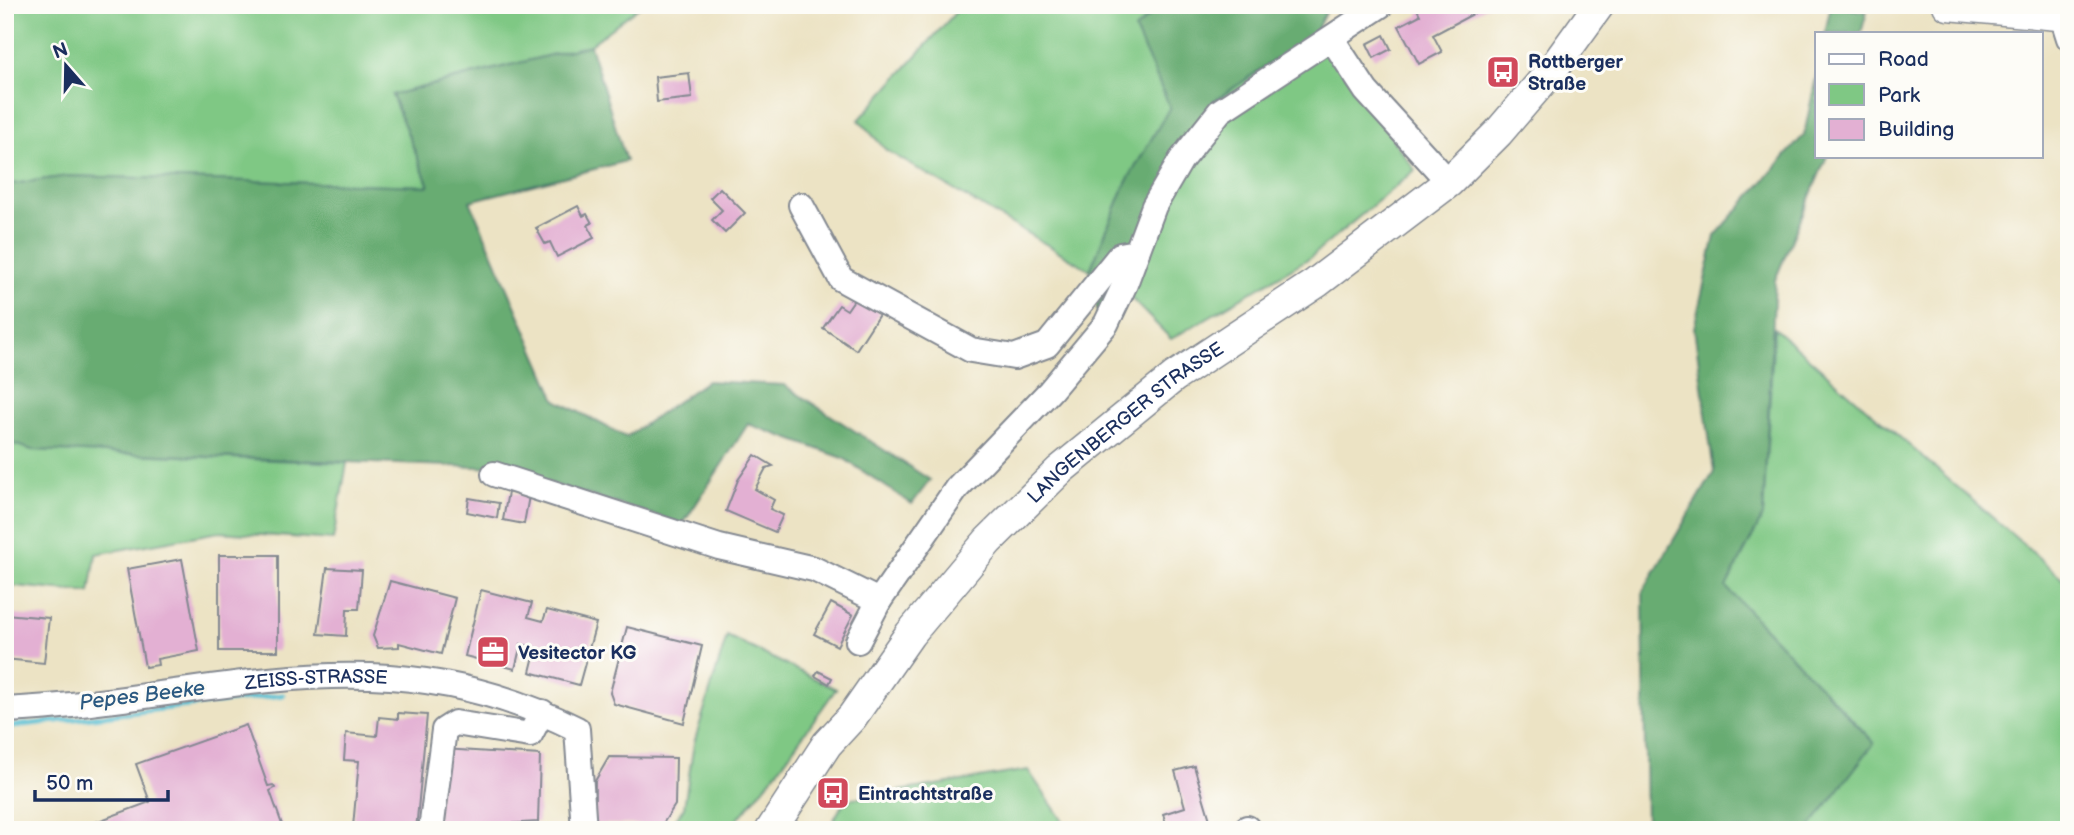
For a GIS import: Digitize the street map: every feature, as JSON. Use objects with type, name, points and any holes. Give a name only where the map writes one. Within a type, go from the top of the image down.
[{"type":"main road","name":"LANGENBERGER STRASSE","points":[[771,830],[827,744],[852,717],[910,634],[988,541],[1060,470],[1174,377],[1316,283],[1449,182],[1498,133],[1552,70],[1599,5]]},
{"type":"main road","points":[[1948,5],[2066,23]]},
{"type":"main road","name":"LANGENBERGER STRASSE","points":[[793,830],[839,750],[852,717]]},
{"type":"street","points":[[858,641],[879,601],[957,488],[1050,391],[1106,324],[1154,206],[1181,160],[1220,111],[1381,5]]},
{"type":"street","points":[[1332,39],[1366,91],[1449,182]]},
{"type":"street","points":[[801,205],[841,279],[971,350],[1014,357],[1047,345],[1120,255],[1137,252]]},
{"type":"street","points":[[494,474],[719,547],[814,569],[879,601]]},
{"type":"street","name":"ZEISS-STRASSE","points":[[5,710],[85,704],[281,677],[376,674],[477,689],[542,712],[577,729],[584,830]]},
{"type":"street","points":[[430,830],[444,730],[455,723],[530,735],[542,712]]},
{"type":"green space","points":[[5,5],[641,5],[590,45],[392,95],[429,186],[68,176],[5,185]]},
{"type":"green space","points":[[962,5],[1160,5],[1135,30],[1171,107],[1126,183],[1090,270],[886,150],[859,120]]},
{"type":"green space","points":[[1160,5],[1329,5],[1315,33],[1214,101],[1099,320],[1090,270],[1126,183],[1170,107],[1135,30]]},
{"type":"green space","points":[[1831,5],[1867,12],[1861,32],[1825,32]]},
{"type":"green space","points":[[1315,33],[1415,170],[1311,257],[1171,339],[1116,283],[1214,101]]},
{"type":"green space","points":[[590,45],[626,161],[470,201],[556,400],[626,437],[707,381],[784,385],[930,480],[912,504],[843,458],[748,424],[683,524],[501,468],[32,450],[5,441],[5,185],[68,176],[429,186],[392,95]]},
{"type":"green space","points":[[1815,83],[1815,158],[1826,158],[1775,280],[1763,516],[1726,587],[1874,743],[1808,830],[1646,830],[1643,591],[1714,472],[1694,328],[1715,236],[1804,135]]},
{"type":"green space","points":[[1774,328],[2069,584],[2069,830],[1808,830],[1874,742],[1725,587],[1763,516]]},
{"type":"green space","points":[[5,441],[32,450],[347,463],[333,540],[219,532],[96,554],[90,593],[5,585]]},
{"type":"green space","points":[[727,636],[836,689],[776,773],[729,830],[668,830],[684,807],[694,743]]},
{"type":"green space","points":[[1028,770],[1069,830],[828,830],[845,800]]},
{"type":"building","points":[[1415,5],[1490,5],[1433,35],[1442,52],[1419,64],[1399,26],[1420,15]]},
{"type":"building","points":[[1384,35],[1391,49],[1374,58],[1367,44]]},
{"type":"building","points":[[689,73],[692,98],[657,102],[655,77]]},
{"type":"building","points":[[720,188],[745,213],[725,233],[712,220],[722,210],[710,198]]},
{"type":"building","points":[[578,206],[583,216],[587,214],[592,223],[588,225],[594,238],[557,257],[550,242],[545,244],[536,228]]},
{"type":"building","points":[[856,297],[880,313],[856,350],[823,328],[839,305],[847,310]]},
{"type":"building","points":[[755,455],[773,466],[766,468],[755,489],[774,500],[770,509],[783,515],[775,532],[726,511],[738,480]]},
{"type":"building","points":[[508,492],[529,496],[524,524],[503,520]]},
{"type":"building","points":[[469,498],[499,503],[497,518],[467,512]]},
{"type":"building","points":[[219,555],[278,555],[278,651],[219,651]]},
{"type":"building","points":[[182,559],[199,651],[157,659],[158,665],[145,667],[127,569]]},
{"type":"building","points":[[327,568],[362,570],[359,609],[347,609],[346,636],[318,634]]},
{"type":"building","points":[[390,581],[455,598],[441,654],[399,643],[399,647],[378,648],[373,636]]},
{"type":"building","points":[[481,590],[532,603],[528,617],[543,621],[547,610],[596,623],[579,685],[530,672],[536,648],[521,644],[515,669],[465,656]]},
{"type":"building","points":[[831,603],[853,615],[837,646],[814,634]]},
{"type":"building","points":[[5,614],[49,618],[44,663],[5,659]]},
{"type":"building","points":[[627,627],[702,646],[684,723],[614,704],[610,693]]},
{"type":"building","points":[[818,671],[832,678],[829,684],[815,676]]},
{"type":"building","points":[[398,713],[427,715],[416,830],[353,827],[359,761],[344,760],[346,733],[377,736],[379,717],[398,719]]},
{"type":"building","points":[[246,725],[268,786],[273,785],[275,788],[270,791],[284,830],[74,830],[150,802],[136,764]]},
{"type":"building","points":[[443,749],[540,755],[538,822],[436,828]]},
{"type":"building","points":[[609,757],[676,758],[675,805],[662,825],[594,824],[595,781]]},
{"type":"building","points":[[1194,766],[1213,830],[1168,830],[1163,814],[1185,807],[1175,771]]},
{"type":"waterway","name":"Pepes Beeke","points":[[5,727],[283,695]]},
{"type":"place","name":"Rottberger Straße","points":[[1503,72]]},
{"type":"place","name":"Vesitector KG","points":[[493,652]]},
{"type":"place","name":"Eintrachtstraße","points":[[833,793]]}]
